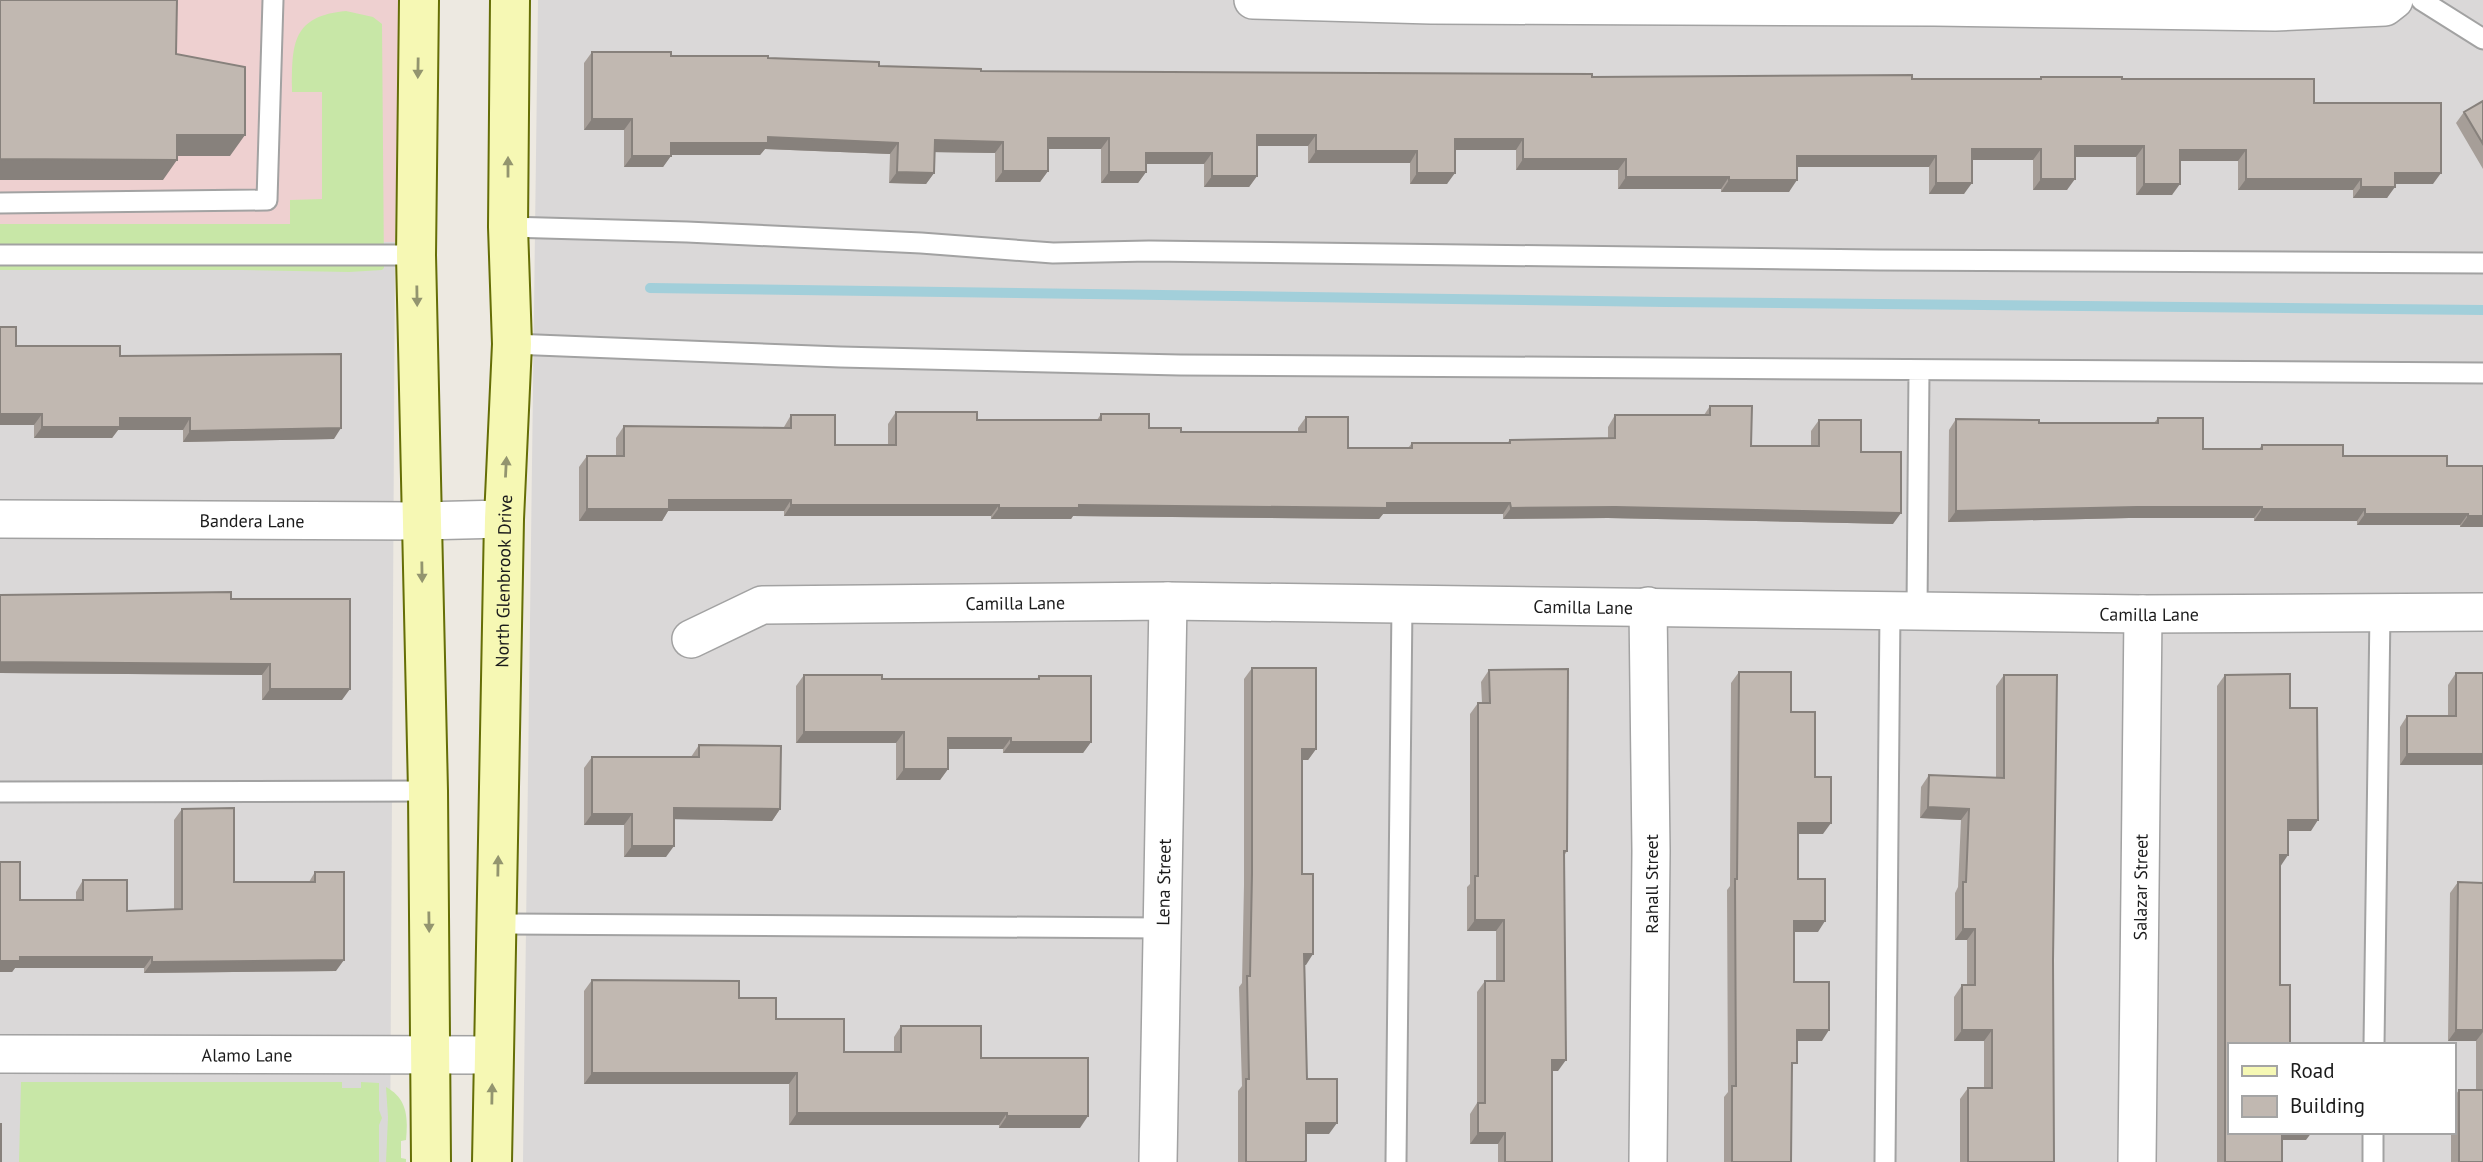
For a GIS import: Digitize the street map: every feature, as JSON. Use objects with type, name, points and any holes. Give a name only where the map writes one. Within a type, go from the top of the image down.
[{"type":"main road","points":[[419,0],[416,256],[428,791],[431,1162]]},
{"type":"main road","name":"North Glenbrook Drive","points":[[492,1162],[504,519],[512,344],[508,228],[510,0]]},
{"type":"street","points":[[1253,0],[2176,5],[2275,12],[2390,3]]},
{"type":"street","name":"Bandera Lane","points":[[0,519],[504,519]]},
{"type":"street","name":"Camilla Lane","points":[[691,639],[762,605],[1168,601],[2143,614],[2483,612]]},
{"type":"street","name":"Lena Street","points":[[1158,1162],[1168,601]]},
{"type":"street","name":"Rahall Street","points":[[1648,606],[1651,851],[1648,1162]]},
{"type":"street","name":"Salazar Street","points":[[2137,1162],[2143,614]]},
{"type":"street","name":"Alamo Lane","points":[[0,1054],[493,1055]]},
{"type":"lane","points":[[0,203],[267,200],[273,0]]},
{"type":"lane","points":[[2421,0],[2483,39]]},
{"type":"lane","points":[[508,228],[893,241],[1053,253],[1149,251],[1880,260],[2483,263]]},
{"type":"lane","points":[[0,255],[416,256]]},
{"type":"lane","points":[[512,344],[840,357],[1166,365],[2483,373]]},
{"type":"lane","points":[[1885,1162],[1904,610],[1919,370]]},
{"type":"lane","points":[[1396,1162],[1402,604]]},
{"type":"lane","points":[[2374,1043],[2380,612]]},
{"type":"lane","points":[[0,792],[428,791]]},
{"type":"lane","points":[[497,924],[1162,928]]},
{"type":"lane","points":[[2373,1134],[2373,1162]]},
{"type":"shaded area","points":[[0,0],[399,0],[395,242],[0,241]]},
{"type":"shaded area","points":[[538,0],[2483,0],[2483,1162],[523,1162]]},
{"type":"shaded area","points":[[0,241],[395,242],[390,1162],[0,1162]]},
{"type":"green space","points":[[346,11],[373,17],[382,24],[382,270],[0,270],[0,224],[290,224],[290,200],[322,199],[322,92],[292,92],[295,47],[298,36],[314,19]]},
{"type":"green space","points":[[21,1082],[342,1082],[342,1088],[361,1088],[361,1082],[379,1083],[379,1110],[382,1118],[379,1125],[379,1162],[19,1162]]},
{"type":"green space","points":[[386,1087],[399,1097],[405,1110],[406,1140],[401,1141],[401,1158],[406,1159],[406,1162],[386,1162]]},
{"type":"building","points":[[0,0],[177,0],[176,54],[245,67],[245,135],[177,135],[177,160],[0,159]]},
{"type":"building","points":[[592,52],[671,52],[671,56],[768,56],[879,62],[879,66],[981,71],[1592,74],[1592,77],[1912,75],[1912,79],[2314,79],[2314,103],[2441,103],[2441,173],[2395,173],[2395,187],[2361,187],[2361,179],[2246,179],[2246,150],[2180,150],[2180,184],[2144,184],[2144,146],[2075,146],[2075,179],[2041,179],[2041,149],[1972,149],[1972,183],[1936,183],[1936,156],[1797,156],[1797,180],[1626,177],[1626,159],[1523,159],[1523,139],[1455,139],[1455,173],[1417,173],[1417,151],[1316,151],[1316,135],[1257,135],[1257,176],[1212,176],[1212,153],[1146,153],[1146,172],[1109,172],[1109,138],[1048,138],[1048,171],[1003,171],[1003,142],[935,140],[934,173],[897,172],[898,143],[768,137],[768,143],[671,143],[671,156],[632,156],[632,119],[592,119]]},
{"type":"building","points":[[2483,101],[2483,144],[2464,112]]},
{"type":"building","points":[[0,327],[16,327],[16,346],[120,346],[120,356],[341,354],[341,428],[190,431],[190,418],[120,418],[120,427],[42,427],[42,414],[0,414]]},
{"type":"building","points":[[1710,406],[1752,406],[1751,446],[1819,446],[1819,420],[1861,420],[1861,452],[1901,452],[1901,513],[1615,507],[1511,508],[1510,503],[1387,503],[1387,508],[1079,505],[1079,508],[999,508],[999,505],[791,505],[791,500],[669,500],[669,509],[587,509],[587,456],[624,456],[624,426],[791,428],[791,415],[835,415],[835,445],[896,445],[896,412],[977,412],[977,420],[1101,420],[1101,414],[1149,414],[1149,428],[1181,428],[1181,432],[1306,432],[1306,417],[1348,417],[1348,448],[1412,448],[1412,443],[1510,443],[1510,440],[1615,438],[1615,415],[1710,415]]},
{"type":"building","points":[[2158,418],[2203,418],[2203,449],[2262,449],[2262,445],[2343,445],[2343,456],[2447,456],[2447,466],[2483,466],[2483,516],[2365,514],[2365,509],[2262,507],[1956,511],[1956,419],[2039,420],[2039,423],[2158,423]]},
{"type":"building","points":[[231,592],[231,599],[350,599],[350,689],[270,689],[270,664],[0,662],[0,595]]},
{"type":"building","points":[[1252,668],[1316,668],[1316,749],[1302,749],[1302,874],[1313,874],[1313,954],[1304,954],[1307,1079],[1337,1079],[1337,1123],[1306,1123],[1304,1162],[1246,1162],[1246,1079],[1249,1079],[1247,976],[1250,976],[1252,874]]},
{"type":"building","points":[[1568,669],[1567,851],[1564,851],[1566,1060],[1552,1060],[1552,1162],[1505,1162],[1505,1133],[1478,1133],[1478,1103],[1485,1103],[1485,981],[1504,981],[1504,920],[1475,920],[1475,876],[1478,876],[1478,703],[1490,703],[1489,670]]},
{"type":"building","points":[[1739,672],[1791,672],[1791,712],[1815,712],[1815,777],[1831,777],[1831,823],[1798,823],[1798,879],[1825,879],[1825,921],[1794,921],[1794,982],[1829,982],[1829,1030],[1797,1030],[1797,1063],[1792,1063],[1791,1162],[1732,1162],[1732,1086],[1736,1086],[1735,879]]},
{"type":"building","points":[[2456,673],[2483,673],[2483,754],[2407,754],[2407,716],[2456,716]]},
{"type":"building","points":[[2290,674],[2290,708],[2317,708],[2318,820],[2288,820],[2288,855],[2280,855],[2280,985],[2290,985],[2290,1043],[2228,1043],[2228,1134],[2282,1134],[2282,1162],[2225,1162],[2225,675]]},
{"type":"building","points":[[804,675],[882,675],[882,679],[1039,679],[1039,676],[1091,676],[1091,742],[1011,742],[1011,738],[948,738],[948,769],[904,769],[904,732],[804,732]]},
{"type":"building","points":[[2004,675],[2057,675],[2053,960],[2054,1162],[1968,1162],[1968,1088],[1992,1088],[1992,1030],[1962,1030],[1962,985],[1975,985],[1975,929],[1963,929],[1963,882],[1966,882],[1969,809],[1928,807],[1929,775],[2004,778]]},
{"type":"building","points":[[699,745],[781,746],[780,809],[674,808],[674,846],[632,846],[632,814],[592,814],[592,757],[699,757]]},
{"type":"building","points":[[234,808],[234,882],[315,882],[315,872],[344,872],[344,960],[152,962],[152,957],[20,957],[20,961],[0,961],[0,862],[20,862],[20,900],[83,900],[83,880],[127,880],[127,911],[182,909],[182,809]]},
{"type":"building","points":[[2458,882],[2483,883],[2483,1030],[2456,1030]]},
{"type":"building","points":[[592,980],[739,981],[739,998],[776,998],[776,1019],[844,1019],[844,1052],[901,1052],[901,1026],[981,1026],[981,1058],[1088,1058],[1088,1116],[1007,1116],[1007,1113],[797,1113],[797,1073],[592,1073]]},
{"type":"building","points":[[2459,1090],[2483,1090],[2483,1162],[2459,1162]]},
{"type":"building","points":[[1,1124],[1,1162],[0,1162]]},
{"type":"waterway","points":[[650,288],[2483,310]]}]
